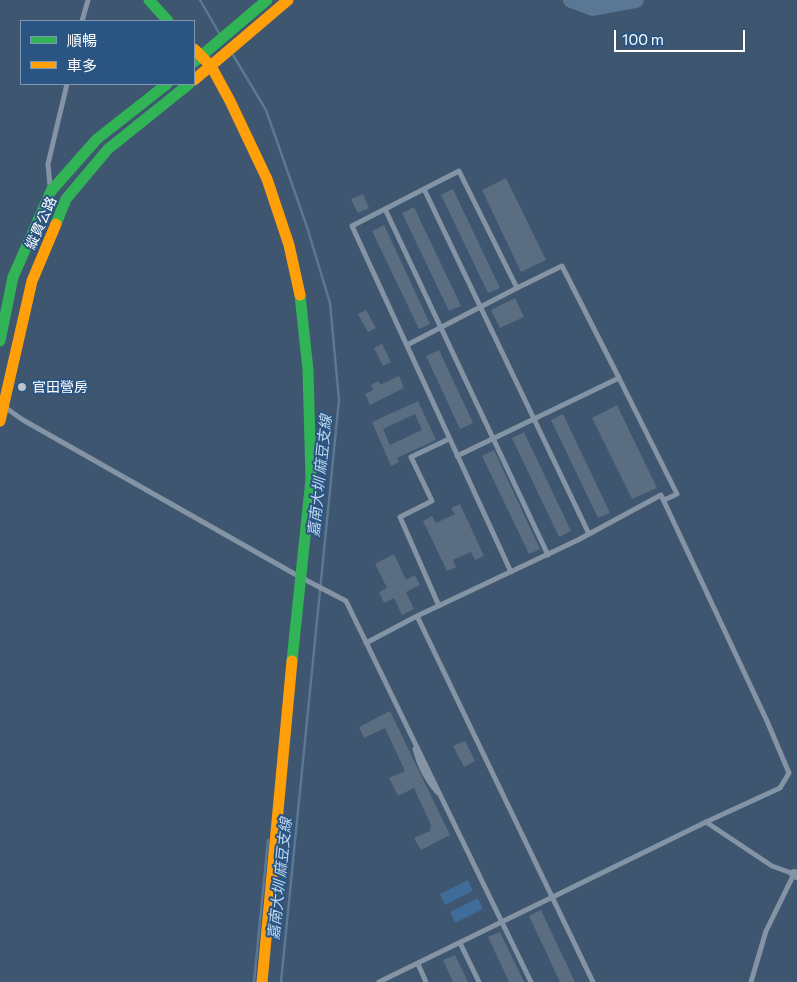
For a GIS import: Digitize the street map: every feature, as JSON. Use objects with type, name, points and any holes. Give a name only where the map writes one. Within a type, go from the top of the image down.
[{"type":"street","points":[[149,0],[167,20]]},
{"type":"street","points":[[262,982],[300,576],[312,479],[308,370],[301,300],[289,246],[267,179],[211,66],[196,56],[267,0]]},
{"type":"street","points":[[195,79],[288,0]]},
{"type":"street","name":"縱貫公路","points":[[0,341],[13,277],[51,191],[97,139],[166,85]]},
{"type":"street","name":"縱貫公路","points":[[0,421],[2,405],[32,281],[66,199],[108,148],[188,85]]},
{"type":"lane","points":[[82,20],[88,0]]},
{"type":"lane","points":[[51,191],[48,164],[67,85]]},
{"type":"lane","points":[[511,572],[352,226],[459,171],[517,288]]},
{"type":"lane","points":[[424,189],[590,534]]},
{"type":"lane","points":[[385,209],[548,555]]},
{"type":"lane","points":[[407,345],[562,266],[677,494],[664,500]]},
{"type":"lane","points":[[457,456],[619,378]]},
{"type":"lane","points":[[2,405],[23,420],[346,601],[531,982]]},
{"type":"lane","points":[[439,606],[400,517],[432,501],[411,457],[449,439]]},
{"type":"lane","points":[[366,642],[548,555],[661,495],[767,721],[789,773],[780,788],[706,822],[379,982]]},
{"type":"lane","points":[[417,616],[593,982]]},
{"type":"lane","points":[[706,822],[772,866],[796,875],[766,931],[751,982]]},
{"type":"lane","points":[[460,943],[479,982]]},
{"type":"lane","points":[[418,964],[426,982]]},
{"type":"shaded area","points":[[468,880],[473,891],[445,905],[440,894]]},
{"type":"shaded area","points":[[478,898],[483,909],[455,923],[450,912]]},
{"type":"building","points":[[506,178],[546,260],[521,272],[482,190]]},
{"type":"building","points":[[453,189],[500,288],[488,293],[441,195]]},
{"type":"building","points":[[363,194],[369,208],[358,213],[351,199]]},
{"type":"building","points":[[414,207],[461,306],[449,311],[402,213]]},
{"type":"building","points":[[384,225],[430,324],[419,329],[372,231]]},
{"type":"building","points":[[515,298],[524,317],[500,328],[491,310]]},
{"type":"building","points":[[366,310],[376,328],[368,332],[358,314]]},
{"type":"building","points":[[382,344],[391,362],[383,366],[374,348]]},
{"type":"building","points":[[439,350],[473,423],[460,429],[426,356]]},
{"type":"building","points":[[399,376],[404,388],[370,405],[365,394],[373,390],[371,385],[379,381],[380,385]]},
{"type":"building","points":[[418,401],[436,440],[397,458],[399,462],[391,466],[372,422]],"holes":[[[415,414],[422,430],[390,445],[383,429]]]},
{"type":"building","points":[[617,405],[657,488],[632,499],[592,418]]},
{"type":"building","points":[[563,414],[610,513],[598,518],[551,420]]},
{"type":"building","points":[[524,432],[571,531],[559,537],[512,438]]},
{"type":"building","points":[[494,450],[540,549],[529,554],[482,456]]},
{"type":"building","points":[[460,504],[484,556],[475,560],[471,552],[453,560],[456,567],[447,571],[423,521],[432,516],[436,523],[455,514],[451,508]]},
{"type":"building","points":[[394,554],[406,580],[415,575],[420,585],[406,592],[414,609],[402,615],[394,598],[384,603],[379,592],[387,588],[375,564]]},
{"type":"building","points":[[390,711],[450,835],[421,850],[414,838],[430,831],[431,825],[414,788],[398,796],[389,778],[405,771],[385,728],[364,738],[359,727]]},
{"type":"building","points":[[465,741],[475,761],[464,767],[453,746]]},
{"type":"building","points":[[541,910],[575,982],[560,982],[529,916]]},
{"type":"building","points":[[500,932],[524,982],[509,982],[488,937]]},
{"type":"building","points":[[455,955],[468,982],[453,982],[443,960]]},
{"type":"waterway","name":"嘉南大圳 麻豆支線","points":[[200,0],[219,33]]},
{"type":"waterway","points":[[571,0],[593,8],[636,0]]},
{"type":"waterway","name":"嘉南大圳 麻豆支線","points":[[233,55],[266,110],[307,227],[330,303],[339,400],[281,982]]},
{"type":"waterway","points":[[254,982],[268,840]]},
{"type":"traffic: fast","points":[[149,0],[167,20]]},
{"type":"traffic: fast","points":[[195,61],[267,0]]},
{"type":"traffic: fast","points":[[0,341],[13,277],[51,191],[97,139],[166,85]]},
{"type":"traffic: fast","points":[[56,224],[66,199],[108,149],[188,85]]},
{"type":"traffic: fast","points":[[292,661],[311,479],[308,370],[300,295]]},
{"type":"traffic: slow","points":[[195,79],[288,0]]},
{"type":"traffic: slow","points":[[195,50],[211,66],[267,179],[289,245],[300,295]]},
{"type":"traffic: slow","points":[[0,421],[32,281],[56,224]]},
{"type":"traffic: slow","points":[[262,982],[292,661]]},
{"type":"place","name":"官田營房","points":[[22,387]]}]
